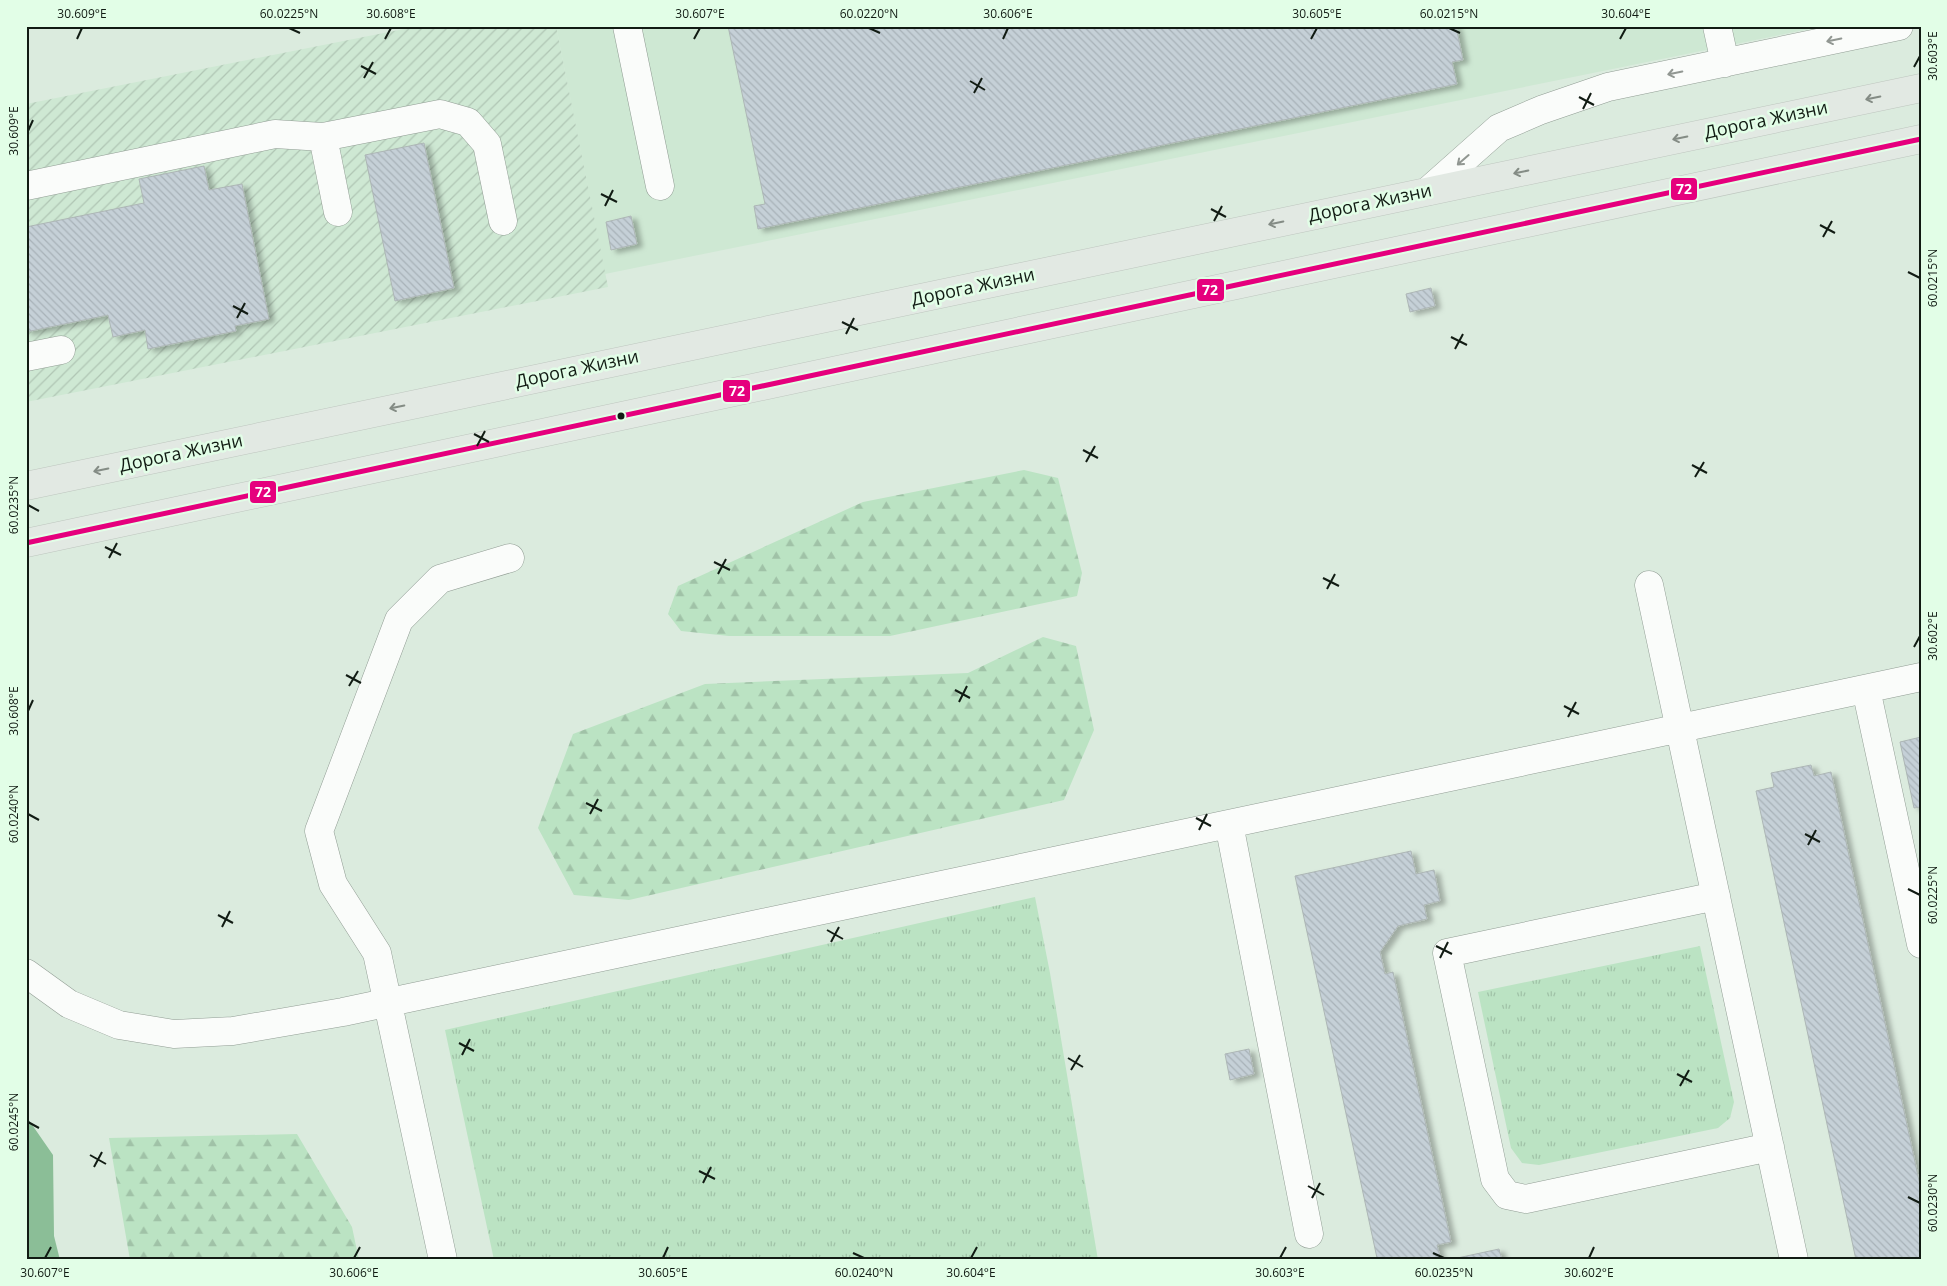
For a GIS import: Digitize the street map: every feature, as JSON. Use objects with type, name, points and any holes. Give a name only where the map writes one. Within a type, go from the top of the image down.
[{"type":"main road","name":"Дорога Жизни","points":[[26,486],[1921,88]]},
{"type":"main road","points":[[26,543],[1921,139]]},
{"type":"street","points":[[627,26],[660,186]]},
{"type":"street","points":[[1717,26],[1725,63]]},
{"type":"street","points":[[1428,191],[1499,128],[1541,110],[1608,87],[1898,26]]},
{"type":"street","points":[[26,186],[275,134],[323,138],[440,114],[468,122],[487,144],[503,222]]},
{"type":"street","points":[[323,138],[338,212]]},
{"type":"street","points":[[26,356],[61,350]]},
{"type":"street","points":[[443,1260],[378,953],[333,884],[319,831],[399,620],[440,579],[510,558]]},
{"type":"street","points":[[1649,585],[1794,1260]]},
{"type":"street","points":[[26,973],[69,1004],[119,1025],[174,1034],[233,1032],[388,1002],[1921,677]]},
{"type":"street","points":[[1866,688],[1912,855],[1921,944]]},
{"type":"street","points":[[1229,824],[1309,1234]]},
{"type":"street","points":[[1716,896],[1447,953],[1495,1179],[1507,1195],[1526,1199],[1770,1148]]},
{"type":"shaded area","points":[[419,26],[556,26],[608,287],[26,402],[26,104]]},
{"type":"shaded area","points":[[556,26],[1824,26],[605,274]]},
{"type":"shaded area","points":[[26,1116],[53,1155],[54,1236],[60,1260],[26,1260]]},
{"type":"green space","points":[[1024,470],[1058,478],[1082,573],[1077,596],[890,636],[729,636],[681,631],[668,614],[678,586],[863,502]]},
{"type":"green space","points":[[1043,637],[1076,646],[1094,730],[1064,800],[629,900],[574,895],[538,828],[573,734],[705,684],[968,673]]},
{"type":"green space","points":[[1035,897],[1050,973],[1098,1260],[494,1260],[445,1030]]},
{"type":"green space","points":[[1700,946],[1734,1102],[1730,1118],[1718,1128],[1539,1165],[1522,1163],[1511,1148],[1478,992]]},
{"type":"green space","points":[[297,1134],[352,1227],[359,1260],[130,1260],[109,1138]]},
{"type":"building","points":[[728,26],[1456,26],[1463,60],[1452,62],[1457,84],[758,229],[754,206],[765,204]]},
{"type":"building","points":[[424,143],[454,288],[395,301],[365,155]]},
{"type":"building","points":[[204,166],[209,190],[242,184],[269,319],[235,326],[236,331],[148,349],[145,330],[113,337],[108,315],[26,332],[26,227],[144,203],[139,179]]},
{"type":"building","points":[[631,216],[637,244],[611,250],[606,222]]},
{"type":"building","points":[[1431,288],[1435,306],[1410,312],[1406,294]]},
{"type":"building","points":[[1921,737],[1921,807],[1914,808],[1900,742]]},
{"type":"building","points":[[1811,765],[1814,776],[1831,772],[1921,1190],[1921,1260],[1856,1260],[1756,791],[1774,787],[1771,773]]},
{"type":"building","points":[[1411,851],[1416,874],[1434,870],[1440,901],[1424,905],[1427,919],[1398,926],[1380,952],[1385,974],[1393,972],[1451,1242],[1437,1245],[1441,1260],[1383,1260],[1383,1257],[1377,1258],[1295,876]]},
{"type":"building","points":[[1249,1049],[1254,1074],[1230,1080],[1225,1054]]},
{"type":"building","points":[[1499,1249],[1502,1260],[1448,1260]]},
{"type":"transit line","name":"72","points":[[26,543],[1921,139]]}]
